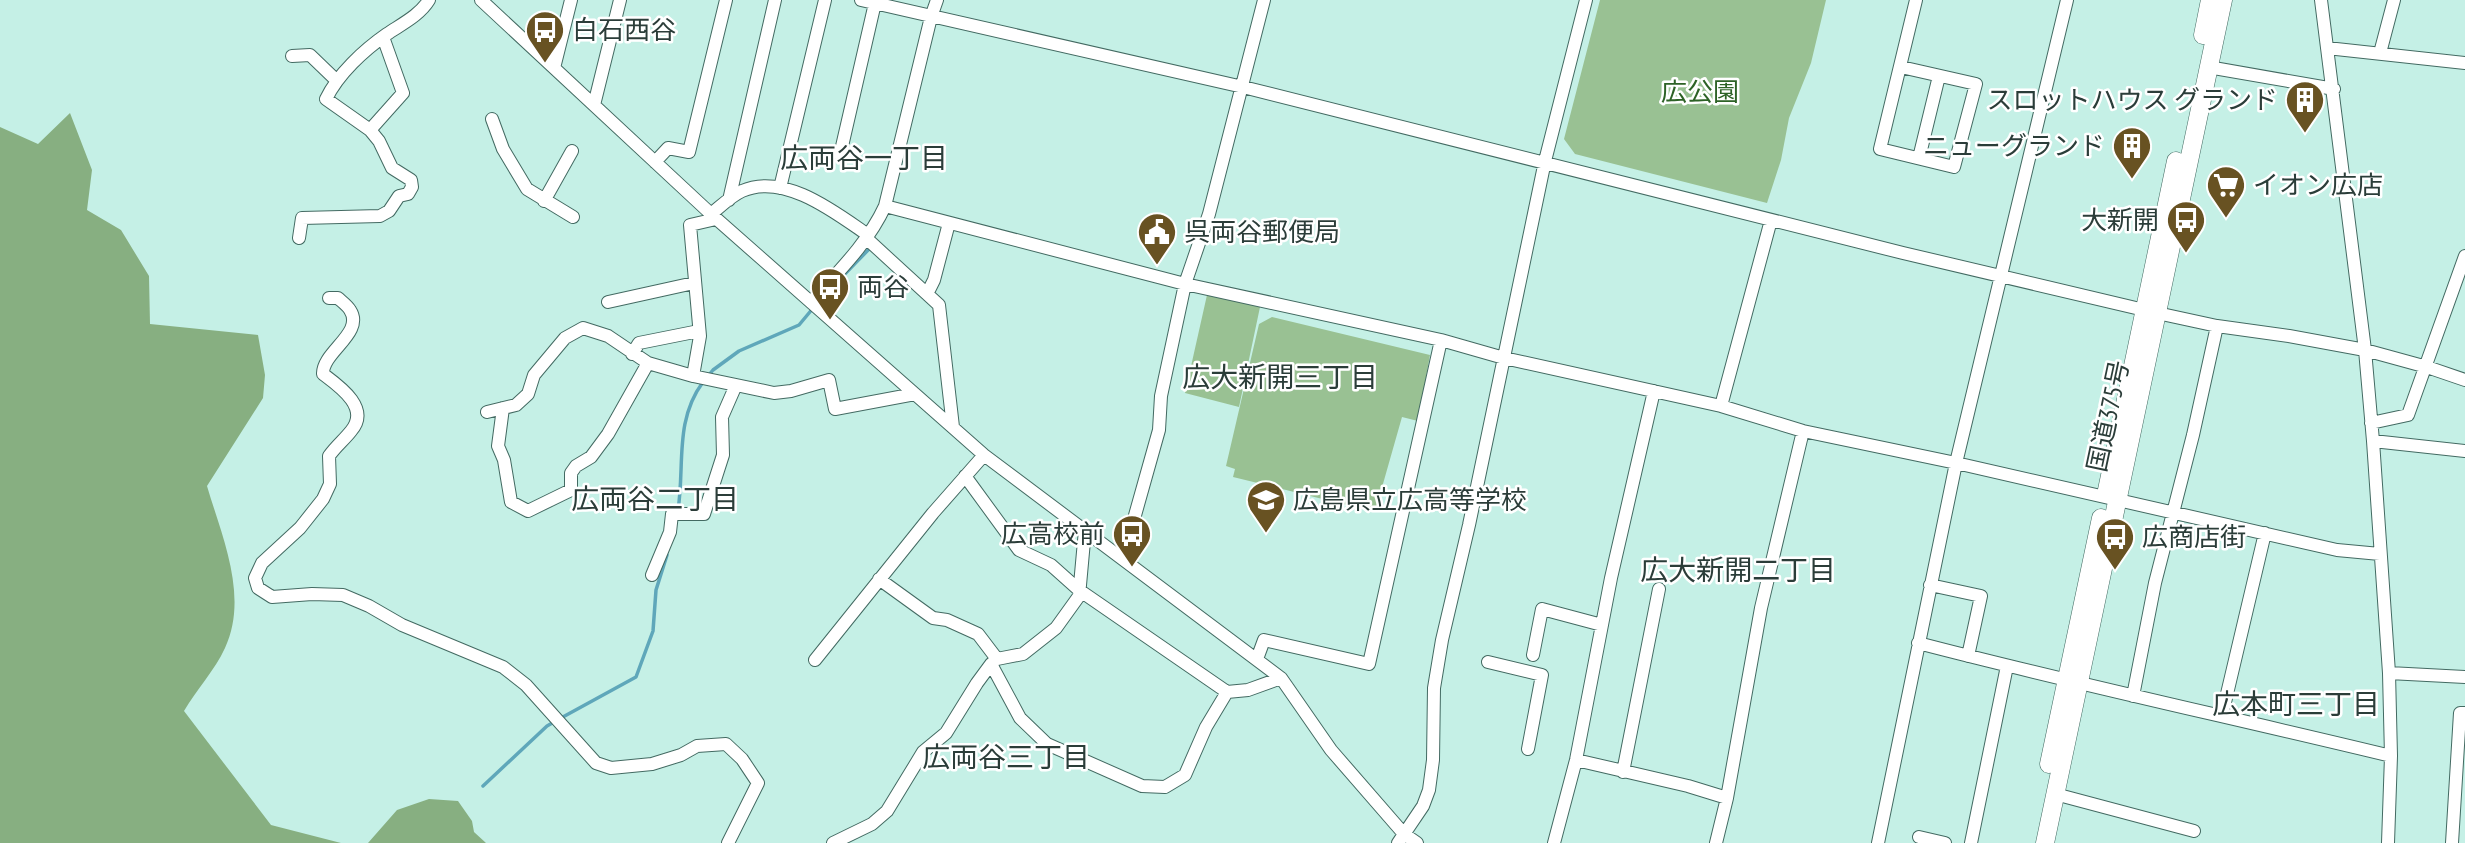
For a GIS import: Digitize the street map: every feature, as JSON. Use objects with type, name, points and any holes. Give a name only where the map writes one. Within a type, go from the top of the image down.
[{"type":"highway","name":"国道375号","points":[[2033,843],[2073,682],[2150,312],[2210,0]]},
{"type":"highway","name":"国道375号","points":[[2150,312],[2223,0]]},
{"type":"highway","name":"国道375号","points":[[2045,843],[2073,682]]},
{"type":"street","points":[[299,238],[302,218],[380,216],[388,211],[399,195],[408,194],[412,187],[411,180],[392,168],[379,141],[370,130],[326,99],[337,81],[383,37],[424,9],[429,0]]},
{"type":"street","points":[[481,0],[714,217],[984,455],[1281,678],[1331,750],[1401,839],[1417,843]]},
{"type":"street","points":[[554,68],[571,0]]},
{"type":"street","points":[[594,105],[620,0]]},
{"type":"street","points":[[655,162],[668,148],[689,152],[726,0]]},
{"type":"street","points":[[729,200],[775,0]]},
{"type":"street","points":[[780,188],[825,0]]},
{"type":"street","points":[[861,0],[1243,87],[2150,312],[2217,326],[2365,350],[2465,380]]},
{"type":"street","points":[[811,302],[867,237],[885,206],[937,0]]},
{"type":"street","points":[[1123,558],[1159,430],[1161,396],[1185,284],[1209,214],[1264,0]]},
{"type":"street","points":[[1401,839],[1423,806],[1429,790],[1433,760],[1434,688],[1440,652],[1545,161],[1586,0]]},
{"type":"street","points":[[1900,67],[1976,84],[1954,167],[1880,149],[1916,0]]},
{"type":"street","points":[[1878,843],[1956,463],[2067,0]]},
{"type":"street","points":[[2321,0],[2365,350],[2373,441],[2389,673],[2391,756],[2388,843]]},
{"type":"street","points":[[2380,53],[2393,0]]},
{"type":"street","points":[[840,155],[875,3]]},
{"type":"street","points":[[370,130],[403,93],[383,37]]},
{"type":"street","points":[[2327,48],[2465,63]]},
{"type":"street","points":[[292,56],[310,55],[337,81]]},
{"type":"street","points":[[2208,66],[2334,89]]},
{"type":"street","points":[[1919,158],[1939,76]]},
{"type":"street","points":[[492,119],[503,149],[527,189],[573,217]]},
{"type":"street","points":[[544,201],[572,151]]},
{"type":"street","points":[[693,376],[699,331],[690,225],[714,217],[729,200],[743,190],[780,188],[817,201],[867,237],[939,305],[953,427]]},
{"type":"street","points":[[885,206],[1185,284],[1441,340],[1504,358],[1721,406],[1803,431],[2337,550],[2379,554]]},
{"type":"street","points":[[1721,406],[1771,220]]},
{"type":"street","points":[[926,294],[934,280],[949,223]]},
{"type":"street","points":[[2371,423],[2408,415],[2465,256]]},
{"type":"street","points":[[608,302],[694,283]]},
{"type":"street","points":[[329,298],[338,298],[353,317],[351,329],[327,361],[323,374],[349,395],[358,415],[356,424],[329,456],[330,484],[323,499],[300,528],[262,563],[255,578],[258,588],[272,597],[342,595],[369,606],[402,625],[503,667],[526,685],[596,762],[611,768],[652,764],[681,755],[697,746],[726,744],[742,759],[758,783],[728,843]]},
{"type":"street","points":[[2133,696],[2155,583],[2217,326]]},
{"type":"street","points":[[487,412],[516,405],[528,394],[534,376],[565,338],[583,328],[608,336],[648,363],[693,376],[774,393],[829,380],[835,409],[915,394]]},
{"type":"street","points":[[632,354],[639,343],[699,331]]},
{"type":"street","points":[[1257,659],[1264,640],[1369,664],[1441,340]]},
{"type":"street","points":[[503,408],[498,446],[504,460],[508,490],[511,502],[528,511],[571,490],[571,473],[576,466],[592,457],[648,363]]},
{"type":"street","points":[[652,575],[670,532],[672,513],[704,514],[723,455],[722,418],[736,385]]},
{"type":"street","points":[[1555,843],[1576,760],[1602,625],[1654,391]]},
{"type":"street","points":[[1716,843],[1727,798],[1761,608],[1803,431]]},
{"type":"street","points":[[2373,441],[2465,452]]},
{"type":"street","points":[[815,660],[879,579],[984,455]]},
{"type":"street","points":[[965,476],[1019,550],[1051,565],[1079,590],[1227,692],[1248,690],[1281,678]]},
{"type":"street","points":[[833,843],[872,824],[887,811],[923,752],[946,733],[976,683],[994,661],[1023,654],[1056,628],[1079,596],[1085,530]]},
{"type":"street","points":[[2222,715],[2265,533]]},
{"type":"street","points":[[879,579],[933,618],[947,620],[978,634],[994,661],[1020,718],[1047,744],[1142,786],[1164,787],[1185,775],[1206,727],[1227,692]]},
{"type":"street","points":[[1930,585],[1981,596],[1968,656]]},
{"type":"street","points":[[1623,772],[1659,589]]},
{"type":"street","points":[[1533,655],[1542,609],[1602,625]]},
{"type":"street","points":[[1918,643],[2391,756]]},
{"type":"street","points":[[1488,662],[1542,675],[1528,749]]},
{"type":"street","points":[[1971,843],[2007,666]]},
{"type":"street","points":[[2389,673],[2465,677],[2465,670]]},
{"type":"street","points":[[2452,843],[2460,799],[2460,713],[2465,713]]},
{"type":"street","points":[[1576,760],[1688,786],[1727,798]]},
{"type":"street","points":[[2055,794],[2194,831]]},
{"type":"street","points":[[1919,837],[1945,843]]},
{"type":"green space","name":"広公園","points":[[1600,0],[1826,0],[1811,63],[1789,118],[1781,160],[1767,203],[1575,154],[1564,139]]},
{"type":"green space","points":[[70,113],[92,170],[87,210],[121,230],[149,276],[150,324],[258,335],[265,375],[263,398],[207,486],[231,567],[234,587],[232,628],[221,656],[184,711],[271,825],[341,843],[0,843],[0,127],[38,144]]},
{"type":"green space","points":[[1207,295],[1260,307],[1239,407],[1185,393]]},
{"type":"green space","points":[[1272,317],[1430,355],[1418,421],[1402,417],[1375,512],[1233,477],[1235,469],[1226,466],[1259,324]]},
{"type":"green space","points":[[429,799],[458,801],[472,821],[474,832],[486,843],[368,843],[397,810]]},
{"type":"waterway","points":[[838,281],[872,246]]},
{"type":"waterway","points":[[708,376],[739,351],[799,325],[814,307]]},
{"type":"waterway","points":[[678,510],[684,428],[694,397],[703,382]]},
{"type":"waterway","points":[[561,718],[636,677],[653,631],[656,590],[667,555]]},
{"type":"waterway","points":[[483,786],[554,722]]},
{"type":"place","name":"白石西谷","points":[[545,64]]},
{"type":"place","name":"スロットハウス グランド","points":[[2305,134]]},
{"type":"place","name":"ニューグランド","points":[[2132,180]]},
{"type":"place","name":"イオン広店","points":[[2226,219]]},
{"type":"place","name":"大新開","points":[[2186,254]]},
{"type":"place","name":"呉両谷郵便局","points":[[1157,266]]},
{"type":"place","name":"両谷","points":[[830,321]]},
{"type":"place","name":"広島県立広高等学校","points":[[1266,534]]},
{"type":"place","name":"広高校前","points":[[1132,568]]},
{"type":"place","name":"広商店街","points":[[2115,571]]},
{"type":"district","name":"広両谷一丁目","points":[[864,158]]},
{"type":"district","name":"広大新開三丁目","points":[[1280,377]]},
{"type":"district","name":"広両谷二丁目","points":[[655,499]]},
{"type":"district","name":"広大新開二丁目","points":[[1738,570]]},
{"type":"district","name":"広本町三丁目","points":[[2296,704]]},
{"type":"district","name":"広両谷三丁目","points":[[1006,757]]}]
